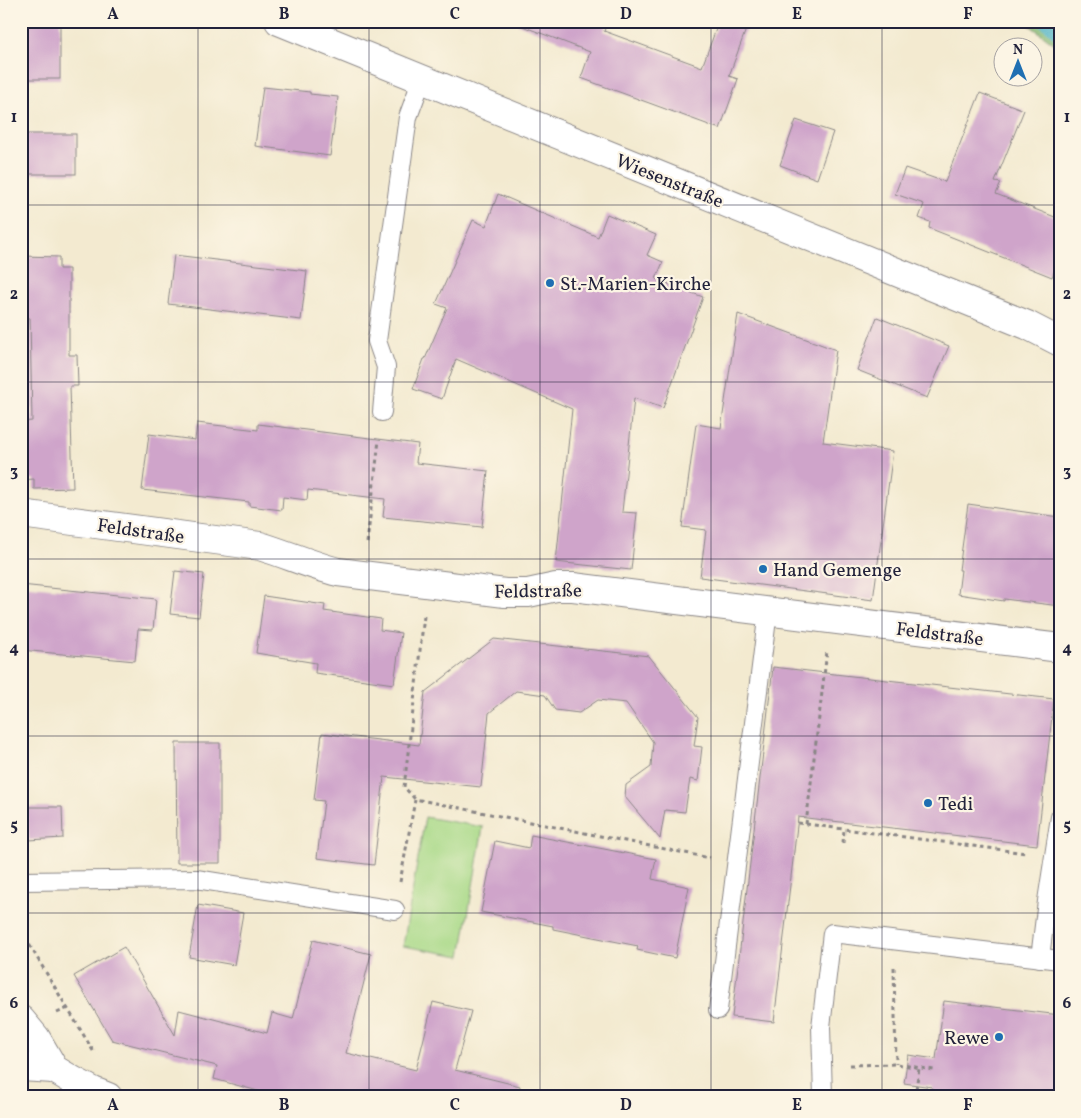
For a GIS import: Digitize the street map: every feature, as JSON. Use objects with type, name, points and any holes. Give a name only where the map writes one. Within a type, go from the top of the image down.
[{"type":"street","name":"Wiesenstraße","points":[[279,21],[1027,325],[1060,342]]},
{"type":"street","name":"Feldstraße","points":[[21,514],[260,546],[312,565],[364,576],[505,593],[572,587],[1060,648]]},
{"type":"street","points":[[21,1020],[36,1038],[54,1068],[74,1081],[108,1097]]},
{"type":"street","points":[[21,1067],[54,1068]]},
{"type":"lane","points":[[382,412],[386,367],[377,341],[408,116],[422,79]]},
{"type":"lane","points":[[718,1010],[768,611]]},
{"type":"lane","points":[[1040,958],[1060,817]]},
{"type":"lane","points":[[21,881],[196,879],[395,910]]},
{"type":"lane","points":[[823,1097],[821,1026],[832,933],[1060,960]]},
{"type":"path","points":[[364,576],[382,412]]},
{"type":"path","points":[[428,583],[404,787],[415,800],[736,863]]},
{"type":"path","points":[[806,824],[827,649]]},
{"type":"path","points":[[395,910],[415,800]]},
{"type":"path","points":[[798,823],[1053,862]]},
{"type":"path","points":[[843,843],[844,829]]},
{"type":"path","points":[[21,931],[96,1055]]},
{"type":"path","points":[[893,940],[896,1064]]},
{"type":"path","points":[[822,1066],[896,1064],[934,1070]]},
{"type":"path","points":[[915,1097],[919,1067]]},
{"type":"green space","points":[[1024,21],[1060,21],[1060,48]]},
{"type":"green space","points":[[425,817],[483,827],[461,956],[403,946]]},
{"type":"building","points":[[21,21],[60,21],[60,79],[21,79]]},
{"type":"building","points":[[518,21],[608,21],[604,31],[702,67],[719,21],[749,21],[729,76],[738,79],[720,129],[581,78],[590,52],[517,24]]},
{"type":"building","points":[[263,87],[338,97],[330,156],[255,146]]},
{"type":"building","points":[[980,93],[1024,110],[995,182],[1001,183],[996,194],[1060,219],[1060,257],[1052,277],[929,228],[930,222],[919,218],[924,204],[895,194],[905,168],[945,182]]},
{"type":"building","points":[[796,120],[833,132],[817,179],[780,165]]},
{"type":"building","points":[[21,134],[76,134],[76,174],[21,174]]},
{"type":"building","points":[[498,194],[598,237],[607,214],[656,235],[647,255],[663,262],[656,279],[703,297],[663,408],[634,398],[622,512],[637,513],[631,570],[556,562],[572,409],[456,359],[442,399],[413,389],[447,308],[436,304],[473,220],[486,226]]},
{"type":"building","points":[[174,255],[307,271],[301,320],[168,304]]},
{"type":"building","points":[[21,256],[59,257],[59,269],[69,269],[69,355],[77,355],[78,386],[70,386],[73,488],[34,489],[34,479],[21,480],[21,422],[32,421],[30,318],[21,317]]},
{"type":"building","points":[[738,314],[836,350],[823,442],[893,451],[873,600],[700,577],[706,530],[682,527],[696,424],[721,428]]},
{"type":"building","points":[[877,317],[949,346],[927,398],[857,370]]},
{"type":"building","points":[[197,423],[258,430],[258,424],[418,444],[416,463],[488,471],[482,527],[383,517],[385,499],[308,490],[307,500],[283,497],[282,510],[249,506],[249,502],[142,490],[149,434],[195,440]]},
{"type":"building","points":[[968,504],[1060,517],[1060,606],[1004,599],[1004,601],[958,594],[961,570],[959,570]]},
{"type":"building","points":[[175,571],[204,574],[199,617],[170,614]]},
{"type":"building","points":[[21,585],[156,599],[153,630],[138,629],[135,661],[21,650]]},
{"type":"building","points":[[264,596],[325,605],[324,611],[381,619],[380,630],[401,633],[394,684],[315,673],[316,663],[256,653]]},
{"type":"building","points":[[494,639],[649,656],[698,717],[694,746],[702,747],[698,781],[690,779],[685,812],[665,810],[660,839],[625,797],[626,785],[651,767],[653,742],[626,703],[598,700],[579,713],[555,710],[545,695],[516,691],[489,713],[481,787],[384,777],[374,865],[317,858],[324,801],[314,800],[322,733],[419,745],[425,692]]},
{"type":"building","points":[[773,667],[1054,699],[1037,845],[798,817],[774,1022],[732,1017]]},
{"type":"building","points":[[176,743],[220,743],[220,863],[177,863]]},
{"type":"building","points":[[27,807],[62,807],[63,838],[29,840]]},
{"type":"building","points":[[531,835],[656,859],[652,879],[689,887],[675,958],[637,950],[638,946],[553,929],[553,926],[481,912],[495,841],[529,848]]},
{"type":"building","points":[[198,905],[243,913],[234,965],[189,957]]},
{"type":"building","points":[[313,940],[371,954],[346,1053],[416,1070],[433,1002],[471,1011],[455,1070],[520,1086],[519,1097],[280,1097],[214,1079],[217,1066],[112,1040],[74,976],[124,947],[175,1035],[179,1010],[267,1033],[272,1013],[293,1019]]},
{"type":"building","name":"Rewe","points":[[944,1001],[1060,1015],[1060,1097],[931,1097],[932,1087],[904,1083],[908,1055],[936,1059]]},
{"type":"waterway","points":[[1043,21],[1060,36]]},
{"type":"place","name":"St.-Marien-Kirche","points":[[550,283]]},
{"type":"place","name":"Hand Gemenge","points":[[763,569]]},
{"type":"place","name":"Tedi","points":[[928,803]]},
{"type":"place","name":"Rewe","points":[[999,1037]]}]
